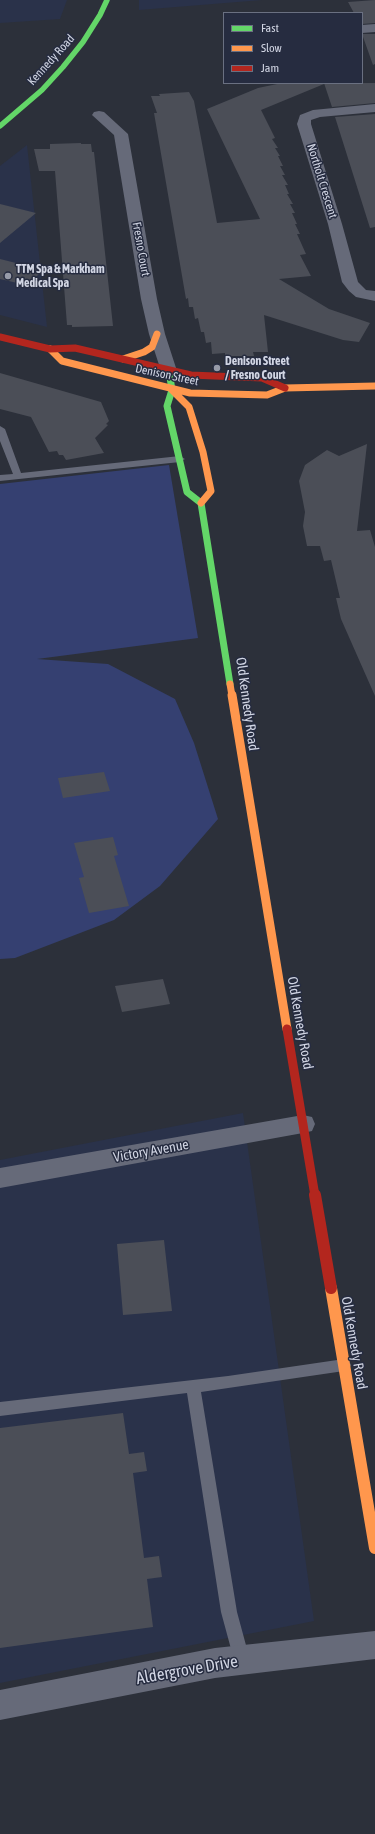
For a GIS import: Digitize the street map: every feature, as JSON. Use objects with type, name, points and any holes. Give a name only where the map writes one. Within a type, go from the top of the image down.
[{"type":"street","name":"Kennedy Road","points":[[0,126],[42,90],[63,67],[83,42],[100,15],[106,0]]},
{"type":"street","points":[[363,29],[375,28]]},
{"type":"street","name":"Northolt Crescent","points":[[375,108],[318,112],[305,118],[304,124],[335,224],[350,282],[361,294],[375,296]]},
{"type":"street","name":"Fresno Court","points":[[99,115],[121,134],[149,299],[157,334],[169,370],[172,390]]},
{"type":"street","points":[[123,359],[144,352],[152,347],[157,334]]},
{"type":"street","name":"Denison Street","points":[[0,338],[50,349],[75,348],[169,370],[207,376],[262,378],[285,388]]},
{"type":"street","name":"Denison Street","points":[[50,349],[62,361],[172,390],[202,394],[267,394],[285,388],[375,386]]},
{"type":"street","points":[[172,390],[189,407],[202,452],[211,491],[201,503],[187,492],[167,406],[172,390]]},
{"type":"street","name":"Old Kennedy Road","points":[[201,503],[239,746],[375,1548]]},
{"type":"street","name":"Victory Avenue","points":[[0,1178],[303,1124]]},
{"type":"street","name":"Aldergrove Drive","points":[[0,1705],[215,1663],[375,1645]]},
{"type":"lane","points":[[0,429],[18,476]]},
{"type":"lane","points":[[0,478],[180,459]]},
{"type":"lane","points":[[0,1409],[193,1386],[344,1365]]},
{"type":"lane","points":[[193,1386],[229,1612],[242,1660]]},
{"type":"shaded area","points":[[0,0],[67,0],[60,19],[0,23]]},
{"type":"shaded area","points":[[139,0],[262,0],[139,10]]},
{"type":"shaded area","points":[[27,145],[47,327],[0,315],[0,166]]},
{"type":"shaded area","points":[[169,465],[198,638],[37,659],[108,664],[175,699],[194,743],[218,819],[160,886],[114,920],[15,958],[0,959],[0,484]]},
{"type":"shaded area","points":[[243,1113],[314,1621],[0,1683],[0,1160]]},
{"type":"building","points":[[375,0],[375,23],[363,24],[363,12],[353,12],[348,2]]},
{"type":"building","points":[[363,34],[375,34],[375,64],[373,65]]},
{"type":"building","points":[[375,83],[375,103],[332,107],[324,84]]},
{"type":"building","points":[[277,84],[324,84],[261,110],[275,138],[272,139],[278,148],[275,148],[280,156],[278,156],[283,166],[280,166],[285,175],[282,175],[288,185],[285,185],[289,194],[287,194],[293,204],[290,204],[295,213],[292,213],[300,234],[297,234],[306,254],[300,255],[311,276],[279,279],[329,309],[370,323],[359,342],[343,340],[264,315],[268,352],[253,352],[254,356],[225,356],[225,353],[212,354],[211,342],[206,343],[204,332],[201,332],[198,318],[195,319],[193,307],[189,307],[188,298],[186,299],[154,113],[157,113],[151,96],[189,92],[194,101],[217,223],[260,219],[207,109],[258,88]]},
{"type":"building","points":[[375,114],[375,227],[370,228],[335,117]]},
{"type":"building","points":[[50,144],[91,144],[92,152],[94,152],[113,326],[72,327],[72,325],[67,325],[55,171],[39,171],[34,149],[50,149]]},
{"type":"building","points":[[0,204],[36,213],[0,243]]},
{"type":"building","points":[[0,259],[44,270],[26,285],[0,279]]},
{"type":"building","points":[[0,373],[101,402],[109,421],[106,424],[108,425],[95,438],[104,453],[66,460],[63,455],[59,455],[57,451],[49,452],[31,417],[0,409]]},
{"type":"building","points":[[367,444],[357,531],[370,530],[375,547],[375,696],[341,619],[336,598],[340,598],[331,560],[324,561],[320,546],[307,546],[303,526],[305,512],[299,481],[305,465],[327,450],[339,456]]},
{"type":"building","points":[[104,772],[110,791],[63,798],[58,778]]},
{"type":"building","points":[[113,837],[118,855],[114,856],[129,906],[89,913],[79,878],[84,877],[74,843]]},
{"type":"building","points":[[163,979],[170,1004],[122,1012],[115,986]]},
{"type":"building","points":[[164,1240],[172,1311],[123,1315],[117,1244]]},
{"type":"building","points":[[123,1413],[129,1454],[144,1452],[147,1471],[133,1473],[144,1558],[159,1556],[162,1577],[147,1579],[153,1627],[0,1648],[0,1428]]},
{"type":"traffic: fast","points":[[0,126],[42,90],[63,67],[83,42],[100,15],[107,0]]},
{"type":"traffic: fast","points":[[169,371],[172,390],[167,406],[187,492],[201,503],[230,684]]},
{"type":"traffic: slow","points":[[123,359],[144,352],[152,347],[157,334]]},
{"type":"traffic: slow","points":[[50,349],[62,361],[190,393],[267,395],[285,388],[375,386]]},
{"type":"traffic: slow","points":[[172,390],[189,407],[203,452],[211,491],[201,503]]},
{"type":"traffic: slow","points":[[230,684],[239,746],[287,1029]]},
{"type":"traffic: slow","points":[[331,1288],[375,1548]]},
{"type":"traffic: jam","points":[[0,337],[50,349],[75,348],[191,375],[262,378],[285,388]]},
{"type":"traffic: jam","points":[[287,1029],[331,1288]]},
{"type":"place","name":"TTM Spa & Markham Medical Spa","points":[[8,276]]},
{"type":"place","name":"Denison Street / Fresno Court","points":[[217,368]]}]
